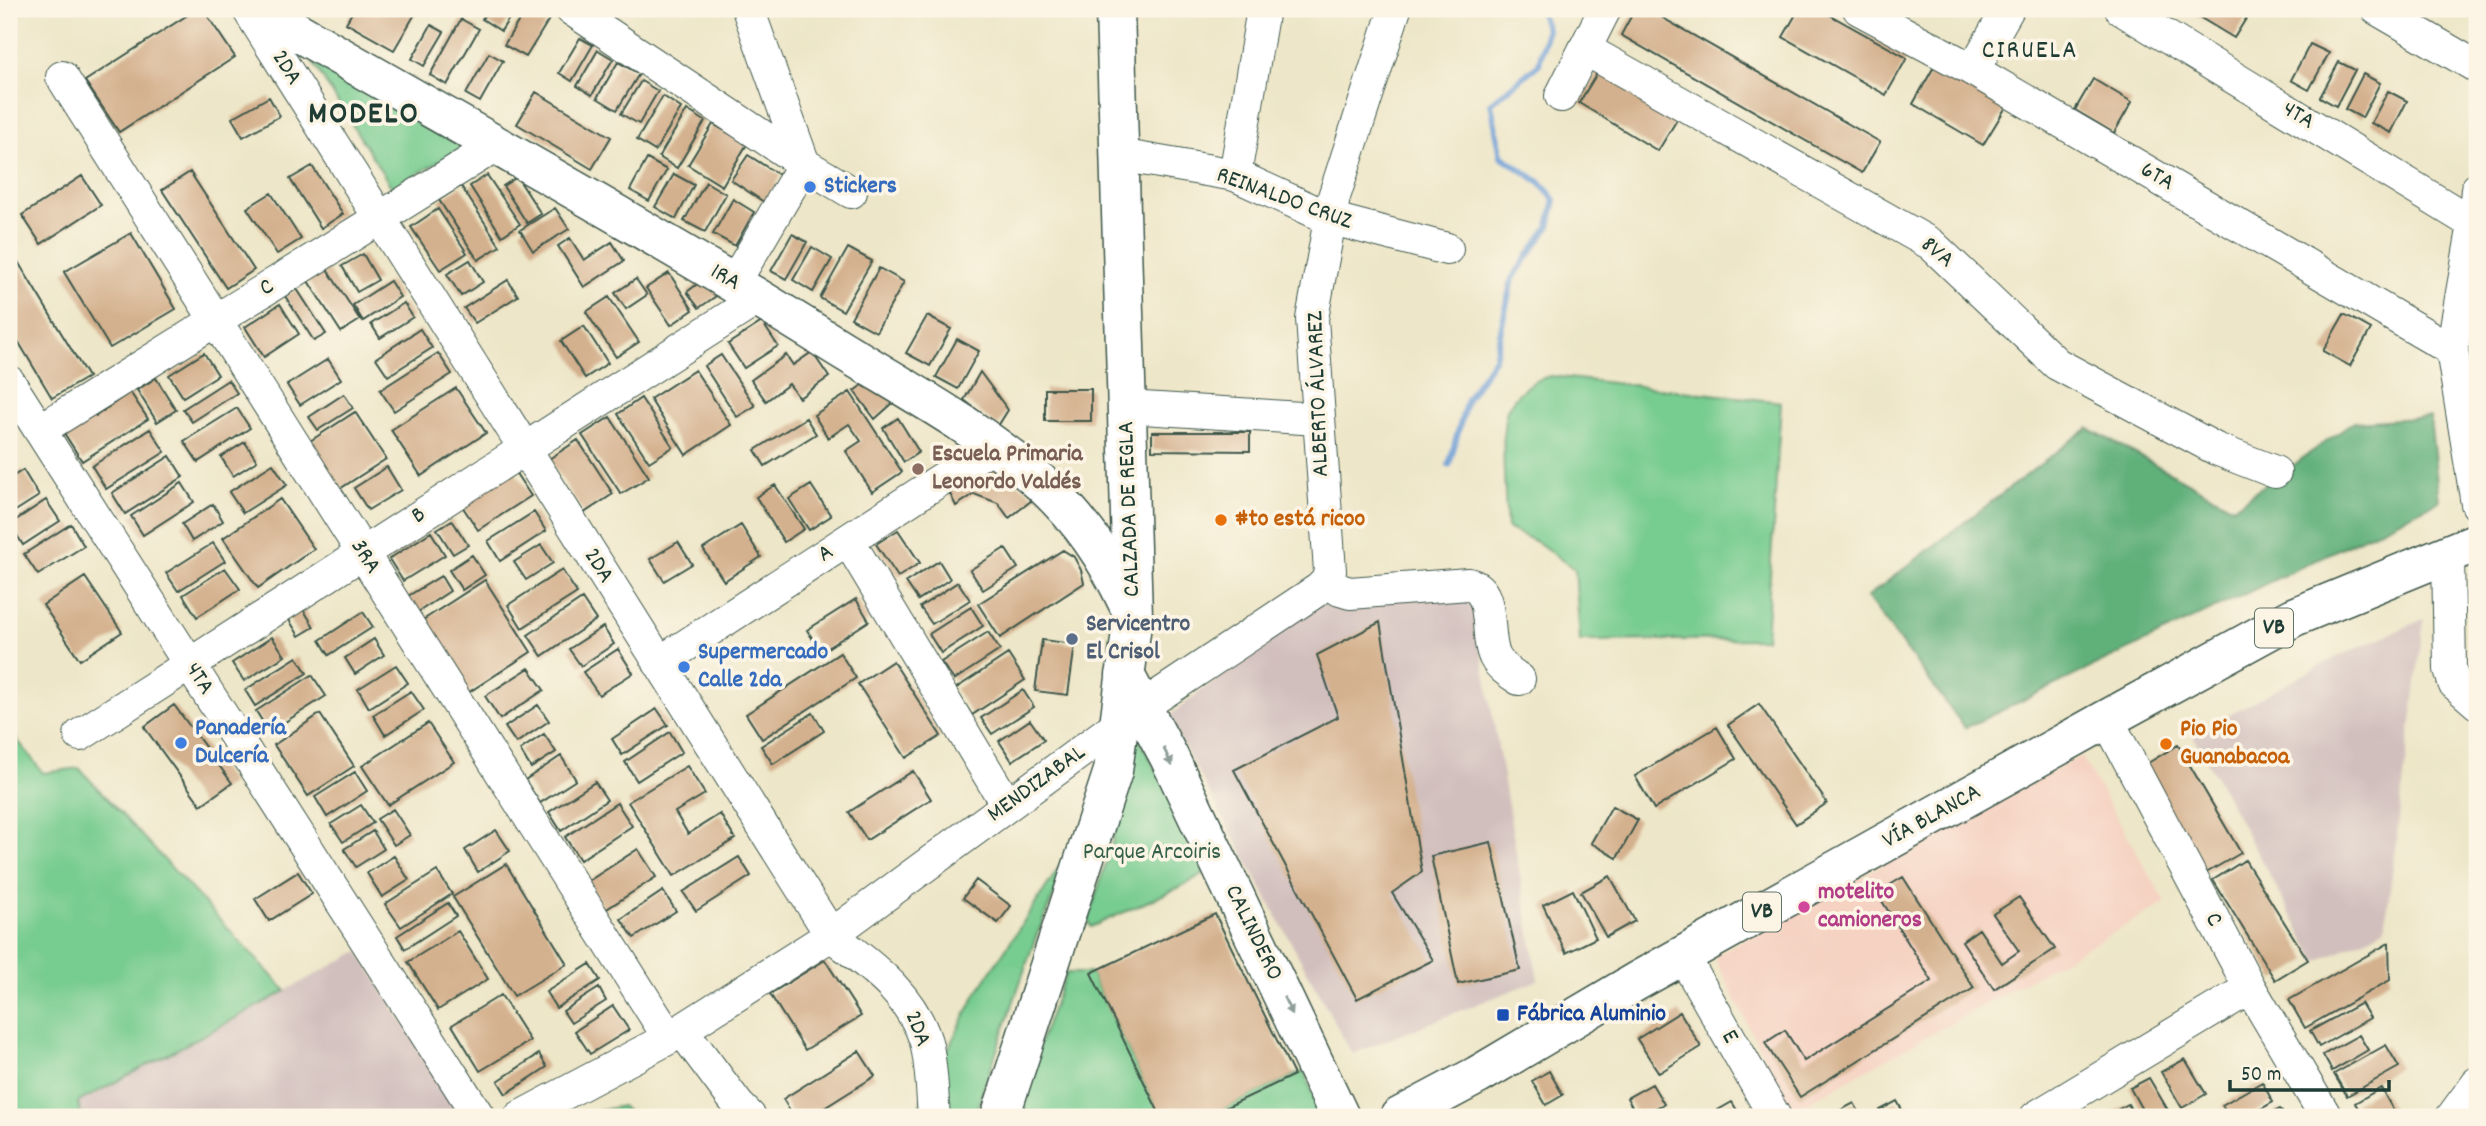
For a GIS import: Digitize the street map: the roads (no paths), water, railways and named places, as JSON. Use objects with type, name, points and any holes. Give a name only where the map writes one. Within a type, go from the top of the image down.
[{"type":"main road","name":"1RA","points":[[258,9],[746,291],[994,445],[1041,484],[1087,531],[1113,573],[1133,615]]},
{"type":"main road","name":"CALZADA DE REGLA","points":[[1000,1117],[1113,771],[1129,702],[1133,615],[1115,9]]},
{"type":"main road","name":"VÍA BLANCA","points":[[1399,1117],[1478,1075],[1683,956],[2107,719],[2294,617],[2463,548]]},
{"type":"main road","name":"CALINDERO","points":[[1129,702],[1340,1117]]},
{"type":"street","name":"2DA","points":[[248,9],[831,935],[882,974],[910,1006],[926,1042],[934,1117]]},
{"type":"street","points":[[571,9],[804,164],[851,192]]},
{"type":"street","points":[[746,291],[804,164],[748,9]]},
{"type":"street","points":[[1235,176],[1263,9]]},
{"type":"street","name":"ALBERTO ÁLVAREZ","points":[[1327,581],[1330,571],[1312,318],[1334,197],[1395,9]]},
{"type":"street","points":[[1561,96],[1605,9]]},
{"type":"street","name":"6TA","points":[[1859,9],[1973,70],[2452,350]]},
{"type":"street","points":[[1973,70],[2008,9]]},
{"type":"street","name":"4TA","points":[[2121,9],[2474,224]]},
{"type":"street","points":[[2377,9],[2477,67]]},
{"type":"street","name":"8VA","points":[[1585,49],[1931,244],[2057,364],[2216,449],[2276,472]]},
{"type":"street","name":"3RA","points":[[62,77],[363,553],[675,1034],[750,1117]]},
{"type":"street","name":"C","points":[[40,430],[495,146]]},
{"type":"street","name":"REINALDO CRUZ","points":[[1119,155],[1235,176],[1329,218],[1447,249]]},
{"type":"street","points":[[2477,189],[2474,224],[2452,350],[2477,504]]},
{"type":"street","name":"B","points":[[80,735],[525,448],[746,291]]},
{"type":"street","name":"4TA","points":[[9,382],[479,1117]]},
{"type":"street","points":[[1127,407],[1318,419]]},
{"type":"street","name":"A","points":[[659,663],[994,445]]},
{"type":"street","points":[[848,540],[1007,806]]},
{"type":"street","points":[[2463,548],[2450,669],[2454,683],[2477,704]]},
{"type":"street","points":[[1327,581],[1339,590],[1350,593],[1468,584],[1476,586],[1482,591],[1486,604],[1492,652],[1496,661],[1519,679]]},
{"type":"street","name":"MENDIZABAL","points":[[520,1117],[675,1034],[831,935],[1007,806],[1129,702],[1320,589],[1327,581]]},
{"type":"street","name":"C","points":[[2107,719],[2250,988],[2326,1117]]},
{"type":"street","name":"E","points":[[1683,956],[1775,1117]]},
{"type":"street","points":[[2036,1117],[2250,988]]},
{"type":"street","points":[[2452,1117],[2477,1083]]},
{"type":"waterway","points":[[1449,465],[1467,399],[1495,358],[1512,279],[1549,226],[1555,200],[1541,183],[1501,156],[1491,103],[1539,64],[1547,29],[1539,9]]},
{"type":"place","name":"Stickers","points":[[810,187]]},
{"type":"place","name":"Escuela Primaria Leonordo Valdés","points":[[918,469]]},
{"type":"place","name":"#to está ricoo","points":[[1221,520]]},
{"type":"place","name":"Servicentro El Crisol","points":[[1072,639]]},
{"type":"place","name":"Supermercado Calle 2da","points":[[684,667]]},
{"type":"place","name":"Panadería Dulcería","points":[[181,743]]},
{"type":"place","name":"Pio Pio Guanabacoa","points":[[2166,744]]},
{"type":"place","name":"motelito camioneros","points":[[1804,907]]},
{"type":"place","name":"Fábrica Aluminio","points":[[1503,1015]]},
{"type":"district","name":"CIRUELA","points":[[2030,51]]},
{"type":"district","name":"MODELO","points":[[364,116]]},
{"type":"park label","name":"Parque Arcoiris","points":[[1152,853]]}]
